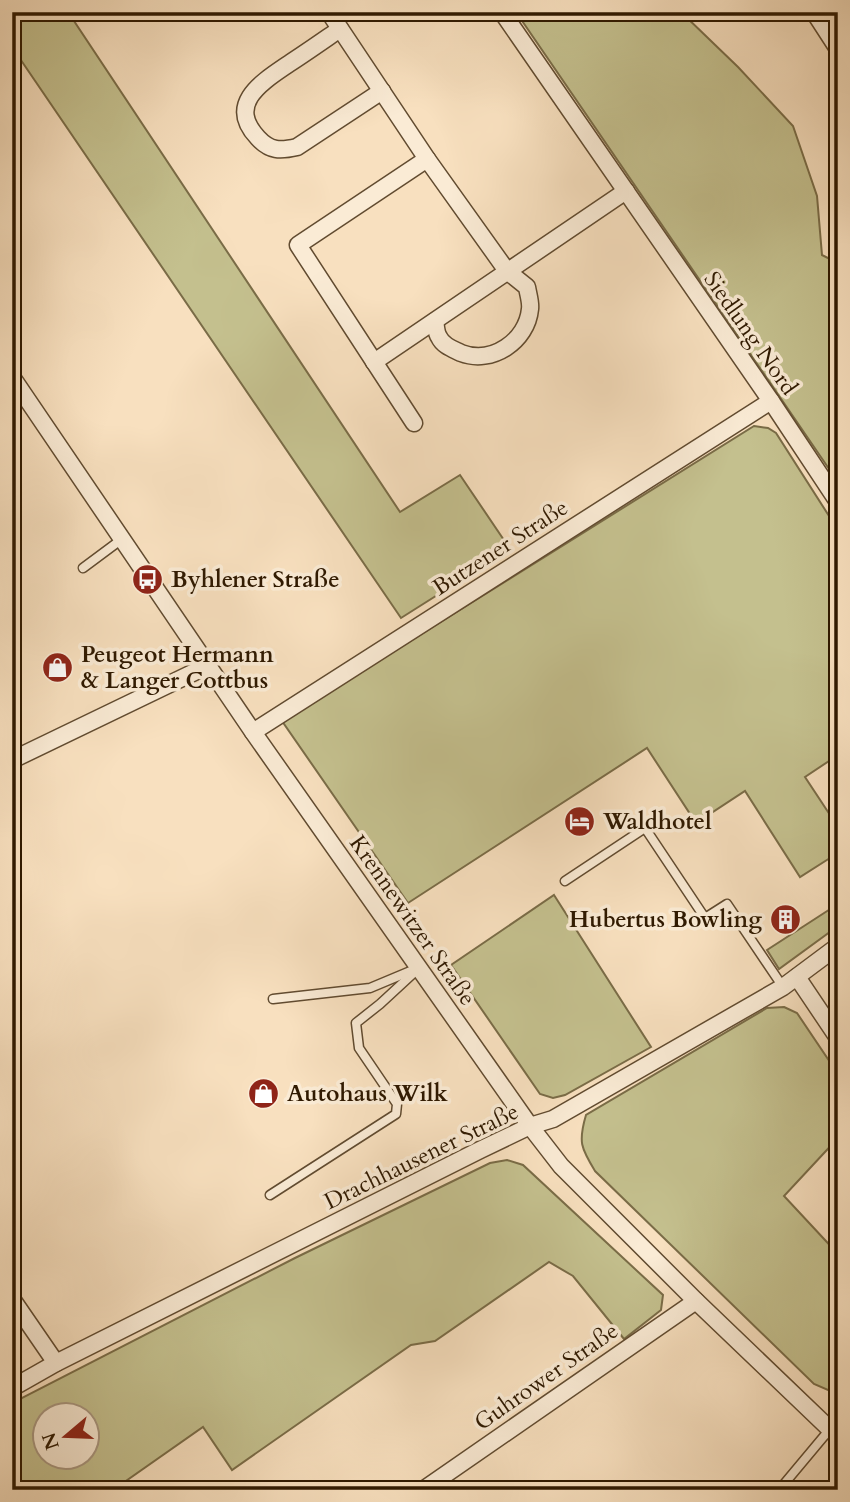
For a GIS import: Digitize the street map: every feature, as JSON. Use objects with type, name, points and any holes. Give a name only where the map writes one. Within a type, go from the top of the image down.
[{"type":"street","points":[[329,12],[427,159],[507,271],[527,287],[531,307],[519,338],[485,356],[466,355],[448,348],[438,337],[435,321]]},
{"type":"street","name":"Siedlung Nord","points":[[502,12],[838,502]]},
{"type":"street","points":[[814,12],[838,49]]},
{"type":"street","points":[[340,29],[256,87],[247,102],[245,116],[255,135],[268,148],[282,150],[297,147],[382,91]]},
{"type":"street","points":[[414,423],[298,245],[427,159]]},
{"type":"street","points":[[374,362],[626,191]]},
{"type":"street","name":"Krennewitzer Straße","points":[[12,377],[207,666],[530,1126],[561,1166],[696,1301],[835,1429]]},
{"type":"street","name":"Butzener Straße","points":[[253,732],[771,401]]},
{"type":"street","points":[[12,760],[207,666]]},
{"type":"street","name":"Drachhausener Straße","points":[[12,1388],[56,1363],[530,1126],[553,1119],[783,987],[838,946]]},
{"type":"street","points":[[797,977],[838,1038]]},
{"type":"street","points":[[12,1299],[56,1363]]},
{"type":"street","name":"Guhrower Straße","points":[[424,1490],[696,1301]]},
{"type":"lane","points":[[83,568],[122,539]]},
{"type":"lane","points":[[565,881],[645,828],[705,918],[727,904],[783,987]]},
{"type":"lane","points":[[274,999],[370,988],[419,968]]},
{"type":"lane","points":[[270,1195],[396,1114],[397,1104],[359,1048],[356,1023],[419,968]]},
{"type":"lane","points":[[779,1490],[835,1429]]},
{"type":"shaded area","points":[[12,12],[68,12],[400,512],[460,475],[510,549],[401,618],[12,47]]},
{"type":"shaded area","points":[[516,12],[681,12],[738,67],[793,126],[817,196],[822,255],[838,263],[838,482]]},
{"type":"shaded area","points":[[754,426],[768,428],[776,433],[838,530],[838,755],[805,777],[838,827],[838,869],[830,858],[800,877],[745,791],[696,823],[647,748],[408,903],[282,721]]},
{"type":"shaded area","points":[[554,895],[651,1047],[565,1095],[553,1098],[540,1094],[451,965]]},
{"type":"shaded area","points":[[838,904],[838,926],[779,969],[767,950]]},
{"type":"shaded area","points":[[784,1007],[797,1013],[838,1074],[838,1138],[784,1196],[838,1254],[838,1389],[828,1390],[814,1384],[595,1171],[582,1144],[586,1115],[767,1008]]},
{"type":"shaded area","points":[[507,1160],[523,1165],[663,1295],[661,1310],[624,1339],[573,1276],[549,1262],[435,1341],[411,1345],[232,1470],[203,1427],[113,1490],[12,1490],[12,1403],[295,1258],[490,1163]]},
{"type":"place","name":"Byhlener Straße","points":[[148,579]]},
{"type":"place","name":"Peugeot Hermann & Langer Cottbus","points":[[58,667]]},
{"type":"place","name":"Waldhotel","points":[[580,821]]},
{"type":"place","name":"Hubertus Bowling","points":[[785,919]]},
{"type":"place","name":"Autohaus Wilk","points":[[264,1093]]}]
